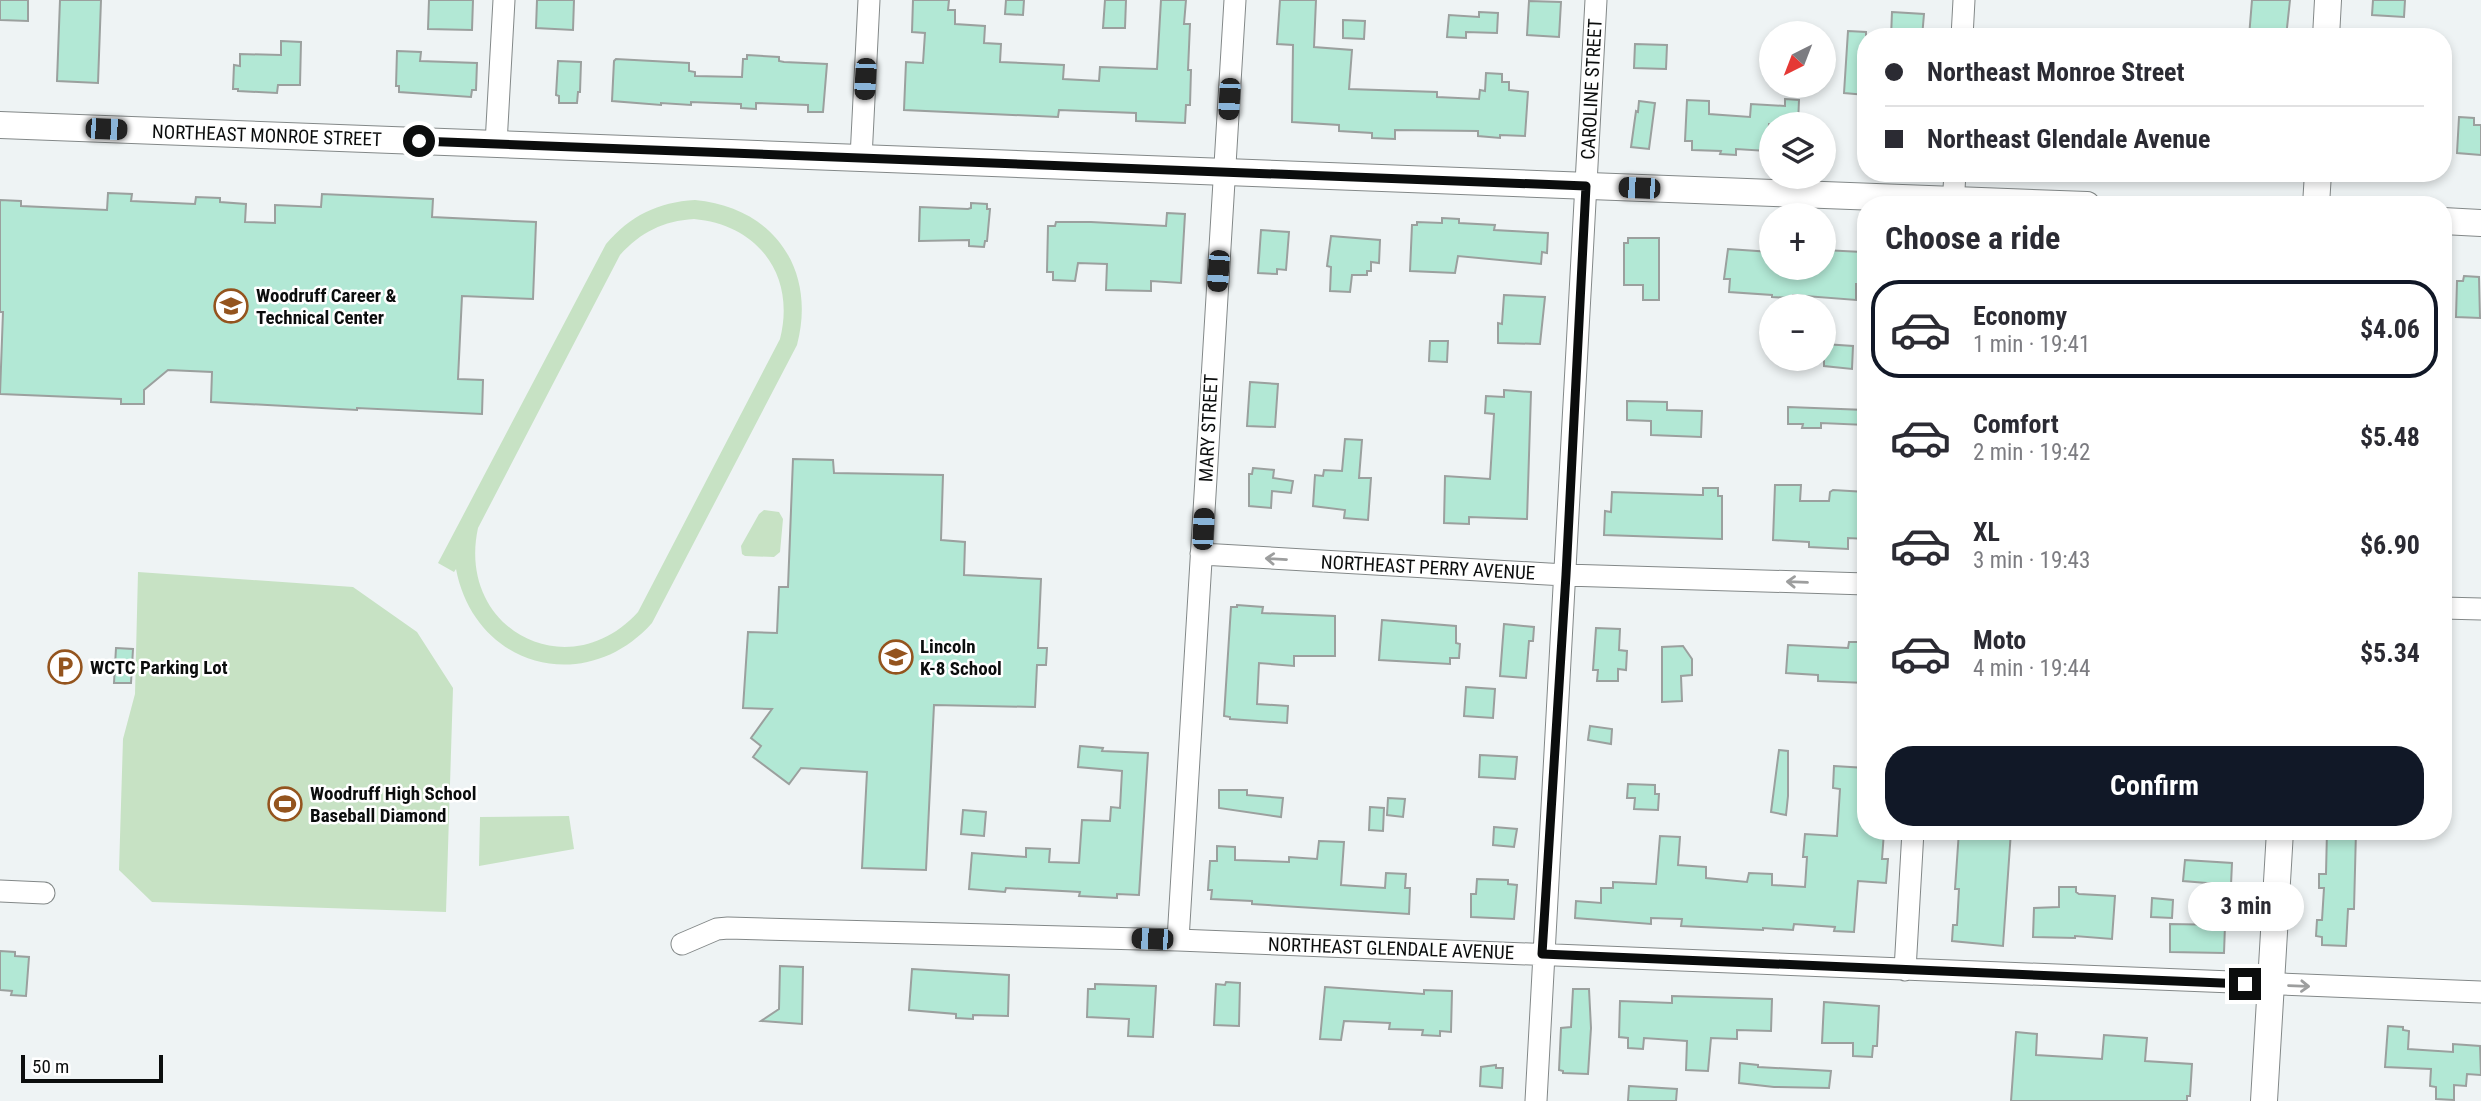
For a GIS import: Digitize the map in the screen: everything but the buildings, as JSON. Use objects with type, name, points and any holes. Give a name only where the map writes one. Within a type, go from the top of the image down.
[{"type":"street","points":[[496,144],[505,0]]},
{"type":"street","points":[[861,158],[869,0]]},
{"type":"street","name":"MARY STREET","points":[[1178,940],[1235,0]]},
{"type":"street","name":"CAROLINE STREET","points":[[1536,1101],[1596,0]]},
{"type":"street","points":[[1962,28],[1964,0]]},
{"type":"street","points":[[2326,28],[2328,0]]},
{"type":"street","name":"NORTHEAST MONROE STREET","points":[[0,125],[1586,186],[1954,192],[1995,196]]},
{"type":"street","points":[[2452,221],[2481,223]]},
{"type":"street","name":"NORTHEAST PERRY AVENUE","points":[[1201,554],[1566,575],[1857,584]]},
{"type":"street","points":[[2452,608],[2481,609]]},
{"type":"street","points":[[1905,970],[1912,840]]},
{"type":"street","points":[[2264,1101],[2279,840]]},
{"type":"street","points":[[0,891],[44,893]]},
{"type":"street","name":"NORTHEAST GLENDALE AVENUE","points":[[682,944],[717,929],[728,928],[1178,940],[2481,992]]},
{"type":"green space","points":[[695,200],[723,205],[747,215],[767,229],[783,247],[794,268],[800,291],[802,317],[797,345],[652,623],[625,646],[596,660],[566,665],[536,661],[509,649],[485,630],[467,603],[456,569],[454,572],[438,563],[606,244],[635,218],[657,207]],"holes":[[[694,219],[717,223],[737,231],[754,243],[777,275],[784,316],[780,339],[638,612],[610,635],[580,646],[551,646],[524,637],[500,619],[484,595],[476,564],[478,528],[620,255],[644,234],[662,225]]]},
{"type":"green space","points":[[764,510],[779,512],[783,519],[780,552],[774,557],[745,556],[741,546]]},
{"type":"green space","name":"Woodruff High School Baseball Diamond","points":[[138,572],[353,587],[417,632],[453,688],[446,912],[152,902],[119,870],[123,739],[135,694]]},
{"type":"green space","points":[[569,816],[574,849],[479,866],[480,817]]},
{"type":"place","name":"Woodruff Career & Technical Center","points":[[231,306]]},
{"type":"place","name":"Lincoln K-8 School","points":[[896,657]]},
{"type":"place","name":"WCTC Parking Lot","points":[[65,667]]},
{"type":"place","name":"Woodruff High School Baseball Diamond","points":[[285,804]]},
{"type":"route","points":[[419,141],[1586,186],[1566,575],[1542,954],[2245,984]]}]
